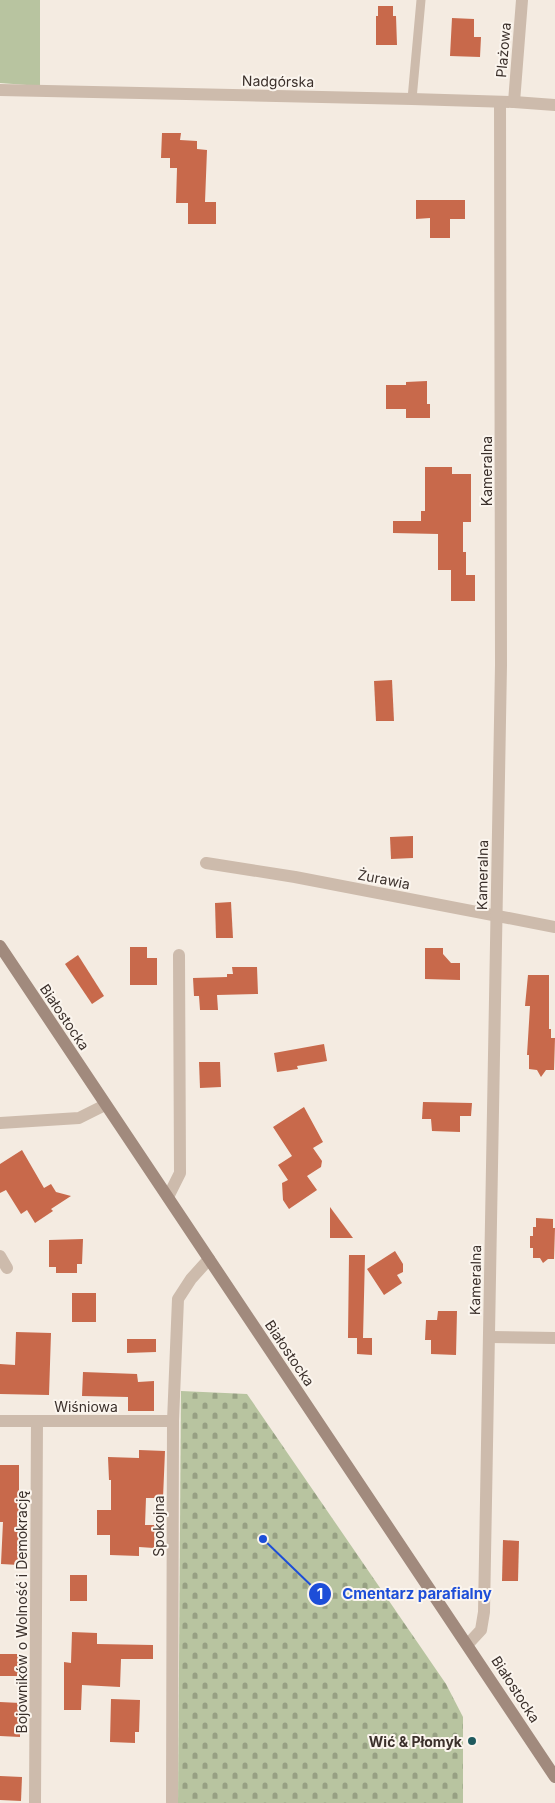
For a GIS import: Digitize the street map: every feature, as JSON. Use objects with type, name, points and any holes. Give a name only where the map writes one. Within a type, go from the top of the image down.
[{"type":"street","name":"Plażowa","points":[[514,102],[522,0]]},
{"type":"street","name":"Nadgórska","points":[[0,90],[412,99],[555,105]]},
{"type":"street","name":"Kameralna","points":[[468,1644],[480,1630],[484,1612],[501,665],[500,102]]},
{"type":"street","name":"Żurawia","points":[[206,862],[295,877],[555,927]]},
{"type":"street","name":"Białostocka","points":[[0,946],[468,1644],[555,1777]]},
{"type":"street","points":[[168,1197],[180,1173],[179,955]]},
{"type":"street","points":[[0,1123],[79,1118],[106,1105]]},
{"type":"street","points":[[0,1256],[8,1268]]},
{"type":"street","name":"Spokojna","points":[[172,1803],[173,1421],[178,1299],[191,1279],[209,1259]]},
{"type":"street","points":[[489,1336],[555,1338]]},
{"type":"street","name":"Wiśniowa","points":[[0,1421],[173,1421]]},
{"type":"street","name":"Bojowników o Wolność i Demokrację","points":[[35,1803],[37,1421]]},
{"type":"lane","points":[[412,99],[421,0]]},
{"type":"green space","points":[[0,0],[40,0],[40,86],[0,83]]},
{"type":"green space","points":[[181,1391],[247,1394],[446,1684],[463,1717],[463,1803],[178,1803]]},
{"type":"building","points":[[378,6],[393,6],[393,16],[396,16],[397,45],[376,45]]},
{"type":"building","points":[[452,18],[474,19],[474,37],[481,37],[480,57],[450,56]]},
{"type":"building","points":[[162,133],[181,133],[180,140],[197,141],[197,149],[207,150],[205,202],[216,202],[216,224],[188,224],[188,203],[176,203],[177,168],[170,168],[170,158],[161,158]]},
{"type":"building","points":[[416,200],[465,200],[465,219],[450,219],[450,238],[430,238],[430,218],[416,219]]},
{"type":"building","points":[[427,381],[427,404],[430,404],[430,418],[406,418],[406,409],[386,409],[386,385],[406,385],[406,382]]},
{"type":"building","points":[[425,467],[452,467],[452,474],[471,474],[471,522],[463,522],[463,552],[466,552],[466,575],[475,575],[475,601],[451,601],[451,570],[438,570],[438,534],[393,533],[393,521],[421,521],[421,511],[425,511]]},
{"type":"building","points":[[392,680],[394,721],[376,721],[374,681]]},
{"type":"building","points":[[413,836],[413,858],[391,859],[390,837]]},
{"type":"building","points":[[231,902],[233,938],[216,938],[215,903]]},
{"type":"building","points":[[130,947],[147,947],[147,958],[157,958],[157,985],[130,985]]},
{"type":"building","points":[[425,948],[443,948],[443,954],[451,963],[460,963],[460,980],[425,979]]},
{"type":"building","points":[[78,955],[104,996],[92,1004],[65,964]]},
{"type":"building","points":[[232,967],[257,967],[258,994],[217,995],[218,1010],[200,1010],[199,996],[194,996],[193,978],[227,977],[227,974],[233,974]]},
{"type":"building","points":[[528,975],[549,975],[549,1029],[551,1029],[551,1038],[555,1038],[554,1070],[546,1070],[541,1077],[537,1070],[529,1069],[529,1055],[527,1055],[530,1006],[525,1006]]},
{"type":"building","points":[[324,1044],[327,1061],[297,1066],[298,1069],[277,1072],[274,1053]]},
{"type":"building","points":[[199,1062],[220,1062],[221,1087],[200,1088]]},
{"type":"building","points":[[423,1102],[472,1103],[471,1116],[460,1116],[460,1132],[432,1131],[431,1119],[422,1119]]},
{"type":"building","points":[[304,1107],[323,1142],[313,1148],[322,1161],[321,1167],[307,1176],[317,1190],[289,1209],[283,1200],[282,1183],[288,1180],[278,1165],[292,1156],[273,1127]]},
{"type":"building","points":[[22,1150],[44,1188],[51,1184],[56,1192],[71,1196],[51,1209],[53,1211],[35,1223],[27,1210],[21,1214],[6,1190],[0,1193],[0,1164]]},
{"type":"building","points":[[330,1207],[353,1238],[330,1238]]},
{"type":"building","points":[[536,1218],[553,1219],[553,1228],[555,1228],[554,1259],[548,1259],[543,1263],[540,1258],[533,1258],[533,1248],[530,1248],[530,1236],[533,1236],[533,1227],[536,1227]]},
{"type":"building","points":[[83,1239],[82,1264],[77,1264],[77,1273],[56,1273],[56,1267],[49,1267],[49,1240]]},
{"type":"building","points":[[395,1251],[403,1264],[403,1272],[397,1275],[402,1283],[384,1295],[367,1269]]},
{"type":"building","points":[[349,1255],[365,1255],[363,1338],[372,1338],[372,1355],[357,1354],[357,1338],[348,1338]]},
{"type":"building","points":[[72,1293],[96,1293],[96,1322],[72,1322]]},
{"type":"building","points":[[438,1311],[457,1311],[456,1355],[431,1354],[431,1340],[425,1340],[426,1320],[437,1320]]},
{"type":"building","points":[[16,1332],[51,1333],[49,1395],[0,1394],[0,1364],[15,1365]]},
{"type":"building","points":[[127,1339],[156,1339],[156,1352],[127,1353]]},
{"type":"building","points":[[83,1372],[137,1374],[138,1382],[154,1381],[154,1411],[128,1411],[128,1397],[82,1396]]},
{"type":"building","points":[[139,1450],[165,1451],[163,1498],[146,1498],[145,1525],[155,1525],[154,1548],[139,1547],[139,1556],[110,1555],[110,1535],[97,1535],[97,1510],[111,1510],[111,1480],[109,1480],[108,1457],[139,1458]]},
{"type":"building","points":[[0,1465],[19,1465],[19,1565],[1,1564],[3,1522],[0,1522]]},
{"type":"building","points":[[503,1540],[519,1541],[518,1581],[502,1581]]},
{"type":"building","points":[[70,1575],[87,1575],[87,1601],[70,1601]]},
{"type":"building","points":[[72,1632],[97,1633],[97,1644],[153,1645],[153,1659],[121,1659],[120,1687],[82,1685],[81,1710],[64,1710],[64,1662],[71,1663]]},
{"type":"building","points":[[0,1654],[18,1654],[18,1676],[0,1676]]},
{"type":"building","points":[[111,1699],[140,1700],[139,1732],[135,1732],[135,1743],[110,1742]]},
{"type":"building","points":[[0,1702],[20,1703],[20,1737],[0,1736]]},
{"type":"building","points":[[0,1776],[22,1777],[21,1801],[0,1800]]},
{"type":"place","name":"Cmentarz parafialny","points":[[263,1539]]},
{"type":"place","name":"Wić & Płomyk","points":[[472,1741]]}]
